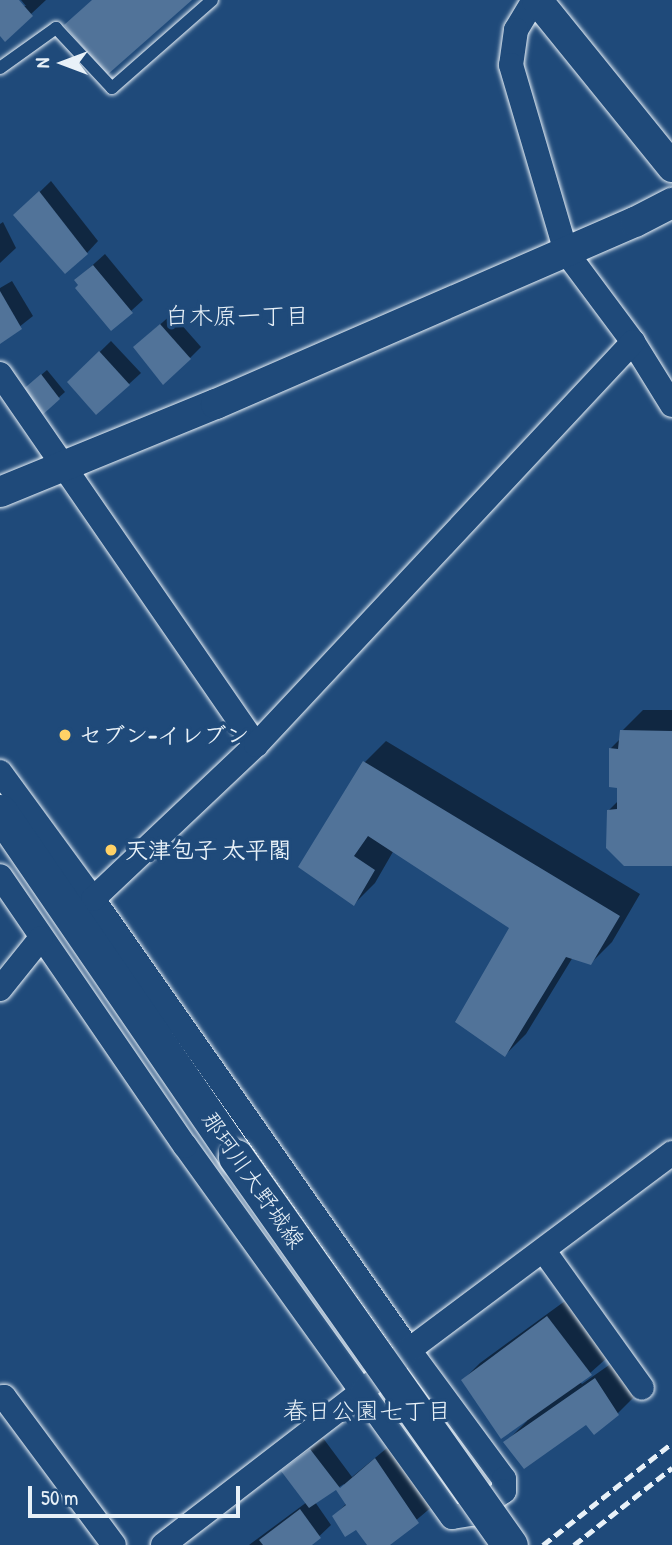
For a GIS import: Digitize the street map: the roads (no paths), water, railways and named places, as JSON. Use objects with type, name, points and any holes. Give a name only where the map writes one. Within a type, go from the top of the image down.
[{"type":"main road","name":"那珂川大野城線","points":[[0,813],[236,1157],[510,1545]]},
{"type":"street","points":[[672,167],[536,0],[516,30],[511,65],[566,252],[633,342],[672,405]]},
{"type":"street","points":[[0,492],[216,404],[672,204]]},
{"type":"street","points":[[93,899],[256,745],[633,342]]},
{"type":"street","points":[[0,374],[256,745]]},
{"type":"street","points":[[0,772],[93,899],[409,1350],[504,1479],[504,1491],[471,1514],[452,1517],[41,938],[0,876]]},
{"type":"street","points":[[0,989],[41,938]]},
{"type":"street","points":[[163,1545],[362,1392],[409,1350],[672,1153]]},
{"type":"street","points":[[544,1251],[642,1388]]},
{"type":"street","points":[[0,1400],[4,1397],[114,1545]]},
{"type":"lane","points":[[0,68],[56,29],[111,88],[212,0]]},
{"type":"railway","points":[[543,1545],[672,1443]]},
{"type":"railway","points":[[574,1545],[672,1468]]},
{"type":"place","name":"セブン-イレブン","points":[[65,735]]},
{"type":"place","name":"天津包子 太平閣","points":[[111,850]]},
{"type":"district","name":"白木原一丁目","points":[[237,316]]},
{"type":"district","name":"春日公園七丁目","points":[[367,1411]]}]
